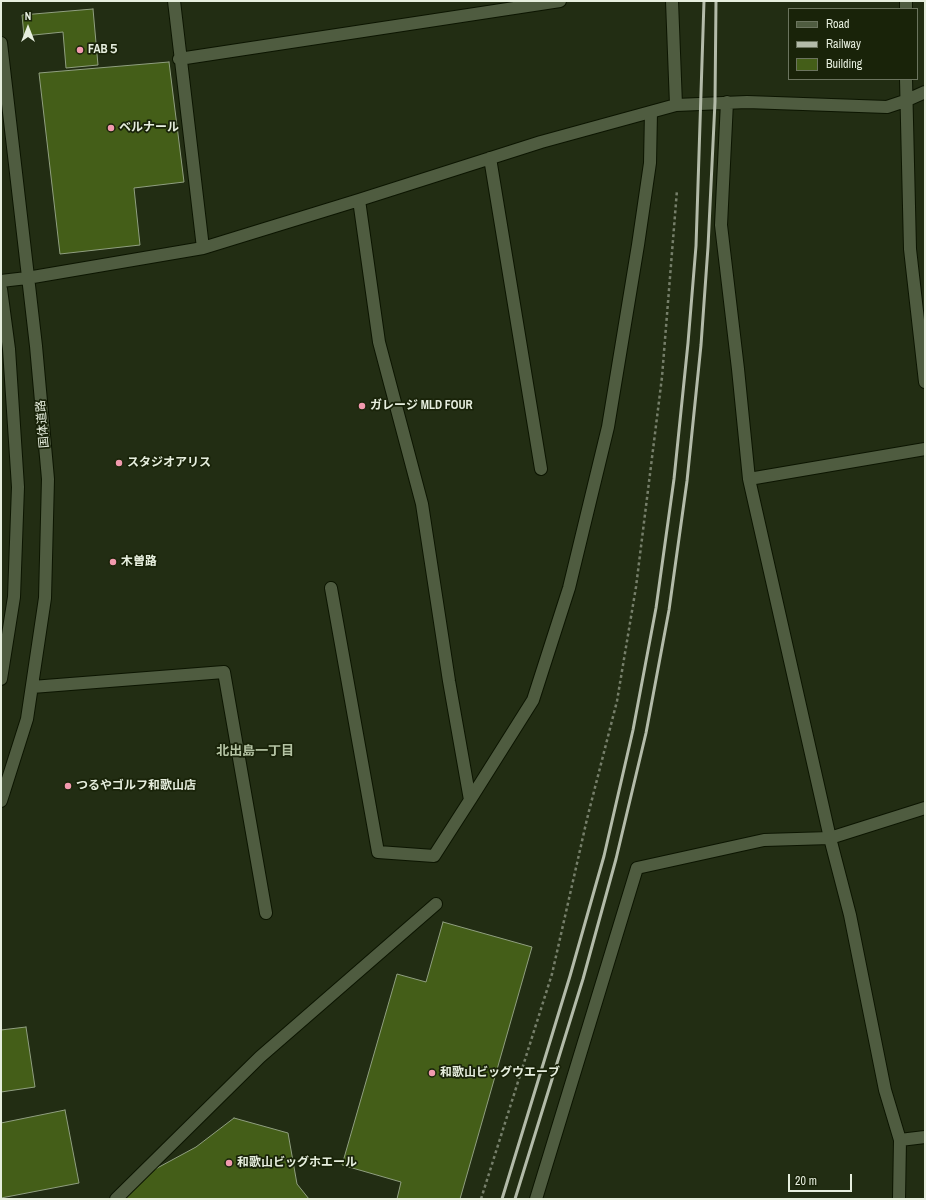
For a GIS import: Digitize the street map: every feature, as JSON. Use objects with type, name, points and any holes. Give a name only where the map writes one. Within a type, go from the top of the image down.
[{"type":"street","points":[[174,1],[179,59],[203,248]]},
{"type":"street","points":[[179,59],[560,1]]},
{"type":"street","points":[[672,1],[676,105]]},
{"type":"street","name":"国体道路","points":[[1,43],[36,346],[48,479],[45,598],[27,719],[1,801]]},
{"type":"street","points":[[906,80],[905,101],[910,249],[925,382]]},
{"type":"street","points":[[1,281],[27,278],[203,248],[490,158],[676,105],[727,102],[887,107],[925,92]]},
{"type":"street","points":[[727,102],[721,225],[749,479],[830,838],[850,915],[885,1090],[900,1140],[899,1199]]},
{"type":"street","points":[[331,588],[378,852],[434,856],[533,700],[569,588],[608,427],[650,163],[651,112]]},
{"type":"street","points":[[490,158],[541,469]]},
{"type":"street","points":[[359,200],[379,342],[422,504],[449,681],[470,800]]},
{"type":"street","points":[[1,289],[9,349],[18,487],[14,597],[1,679]]},
{"type":"street","points":[[749,479],[925,449]]},
{"type":"street","points":[[32,687],[224,672],[266,913]]},
{"type":"street","points":[[536,1199],[637,868],[764,840],[830,838],[925,808]]},
{"type":"street","points":[[116,1199],[260,1057],[436,904]]},
{"type":"street","points":[[900,1140],[925,1137]]},
{"type":"path","points":[[481,1199],[552,974],[587,819],[617,701],[636,587],[661,385],[677,190]]},
{"type":"building","name":"FAB５","points":[[93,9],[98,65],[66,68],[63,32],[24,36],[22,15]]},
{"type":"building","name":"ベルナール","points":[[169,62],[184,182],[134,188],[140,245],[60,254],[39,73]]},
{"type":"building","name":"和歌山ビッグウエーブ","points":[[443,922],[532,947],[460,1199],[397,1199],[401,1182],[342,1165],[397,974],[426,982]]},
{"type":"building","points":[[26,1027],[35,1087],[1,1092],[1,1030]]},
{"type":"building","points":[[65,1110],[79,1183],[1,1198],[1,1123]]},
{"type":"building","name":"和歌山ビッグホエール","points":[[234,1118],[288,1133],[297,1184],[309,1199],[116,1199],[135,1180],[196,1147]]},
{"type":"railway","points":[[502,1199],[570,976],[604,856],[633,730],[656,608],[674,479],[696,246],[704,1]]},
{"type":"railway","points":[[515,1199],[583,979],[616,859],[646,733],[669,610],[687,481],[701,345],[708,247],[715,102],[716,1]]},
{"type":"place","name":"FAB５","points":[[80,50]]},
{"type":"place","name":"ベルナール","points":[[111,128]]},
{"type":"place","name":"ガレージ MLD FOUR","points":[[362,406]]},
{"type":"place","name":"スタジオアリス","points":[[119,463]]},
{"type":"place","name":"木曽路","points":[[113,562]]},
{"type":"place","name":"つるやゴルフ和歌山店","points":[[68,786]]},
{"type":"place","name":"和歌山ビッグウエーブ","points":[[432,1073]]},
{"type":"place","name":"和歌山ビッグホエール","points":[[229,1163]]},
{"type":"district","name":"北出島一丁目","points":[[255,752]]}]
